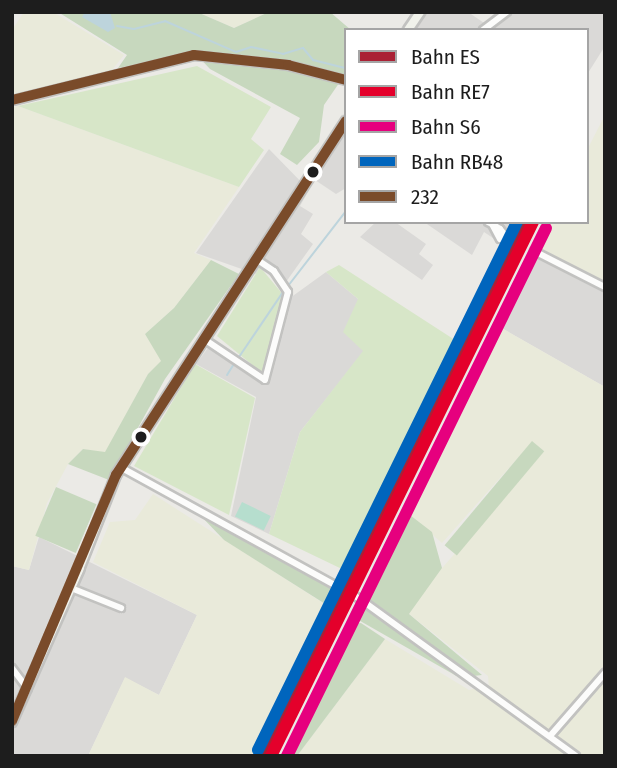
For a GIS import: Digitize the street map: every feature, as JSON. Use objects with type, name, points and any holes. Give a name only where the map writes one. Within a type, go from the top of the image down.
[{"type":"main road","points":[[409,28],[420,12]]},
{"type":"main road","points":[[12,722],[122,468],[344,124]]},
{"type":"street","points":[[486,28],[507,12]]},
{"type":"street","points":[[12,100],[194,55],[288,65],[344,79]]},
{"type":"street","points":[[534,251],[605,286]]},
{"type":"street","points":[[204,339],[265,380],[288,292],[274,271],[256,259]]},
{"type":"street","points":[[122,468],[360,599],[576,756]]},
{"type":"street","points":[[71,588],[121,608]]},
{"type":"street","points":[[12,668],[28,689]]},
{"type":"street","points":[[550,736],[605,673]]},
{"type":"shaded area","points":[[426,12],[468,12],[484,23],[496,12],[605,12],[605,46],[589,71],[589,28],[414,28]]},
{"type":"shaded area","points":[[344,129],[344,189],[336,194],[315,180]]},
{"type":"shaded area","points":[[269,149],[309,190],[300,206],[313,214],[301,234],[313,244],[286,282],[260,267],[256,274],[196,253]]},
{"type":"shaded area","points":[[374,224],[398,224],[426,244],[419,254],[433,265],[422,280],[360,237]]},
{"type":"shaded area","points":[[427,224],[513,224],[502,244],[484,232],[472,255]]},
{"type":"shaded area","points":[[538,256],[605,289],[605,387],[498,326]]},
{"type":"shaded area","points":[[326,272],[358,299],[364,351],[300,432],[269,534],[231,516],[256,397],[196,364],[210,345],[267,383],[290,298]]},
{"type":"shaded area","points":[[39,537],[197,615],[159,695],[125,678],[88,756],[12,756],[12,566],[29,570]]},
{"type":"green space","points":[[24,12],[53,12],[124,55],[112,70],[12,95],[12,30]]},
{"type":"green space","points":[[58,12],[197,12],[234,28],[269,12],[330,12],[349,28],[344,28],[344,76],[324,105],[319,142],[297,165],[280,154],[300,118],[210,69],[195,53],[118,68],[127,55]]},
{"type":"green space","points":[[197,12],[269,12],[234,28]]},
{"type":"green space","points":[[197,66],[271,107],[251,139],[264,150],[239,187],[18,106]]},
{"type":"green space","points":[[18,106],[239,187],[194,253],[211,260],[174,308],[145,334],[162,361],[148,374],[105,453],[83,449],[68,464],[47,503],[29,570],[12,566],[12,107]]},
{"type":"green space","points":[[605,115],[605,282],[540,248],[551,224],[589,224],[589,146]]},
{"type":"green space","points":[[211,260],[239,274],[165,379],[109,480],[68,464],[83,449],[105,452],[148,374],[161,361],[145,334],[174,308]]},
{"type":"green space","points":[[339,265],[458,342],[344,570],[269,534],[300,432],[363,351],[343,332],[358,299],[326,272]]},
{"type":"green space","points":[[260,267],[285,297],[262,373],[217,336]]},
{"type":"green space","points":[[498,326],[605,387],[605,756],[581,756],[489,688],[488,676],[409,614],[410,605],[544,451],[532,442],[442,543],[406,512]]},
{"type":"green space","points":[[195,364],[255,398],[229,515],[134,466]]},
{"type":"green space","points":[[532,441],[544,451],[457,555],[445,545]]},
{"type":"green space","points":[[56,487],[97,504],[76,553],[35,536]]},
{"type":"green space","points":[[153,494],[326,605],[253,756],[88,756],[125,677],[159,695],[197,615],[93,562],[110,522],[135,520]]},
{"type":"green space","points":[[242,502],[271,516],[264,530],[235,516]]},
{"type":"green space","points":[[406,512],[432,532],[442,568],[409,614],[482,675],[473,676],[362,594]]},
{"type":"green space","points":[[199,514],[335,590],[330,607],[224,540]]},
{"type":"green space","points":[[356,603],[420,646],[474,686],[355,618]]},
{"type":"green space","points":[[326,605],[258,756],[253,756]]},
{"type":"green space","points":[[361,623],[385,639],[297,756],[285,756],[353,624]]},
{"type":"green space","points":[[385,639],[469,690],[477,688],[570,756],[297,756]]},
{"type":"water","points":[[85,12],[110,12],[115,28],[108,32],[82,17]]},
{"type":"waterway","points":[[117,26],[134,29],[165,21],[236,52],[251,47],[283,54],[303,48],[313,60],[344,68]]},
{"type":"waterway","points":[[288,286],[344,214]]},
{"type":"waterway","points":[[239,357],[283,292]]},
{"type":"waterway","points":[[227,375],[234,364]]},
{"type":"rail line","name":"RB48","points":[[258,750],[516,224]]},
{"type":"rail line","name":"ES","points":[[260,756],[522,224]]},
{"type":"rail line","name":"RE7","points":[[271,756],[532,224]]},
{"type":"rail line","name":"S6","points":[[287,756],[546,228]]},
{"type":"transit line","name":"232","points":[[12,100],[194,55],[288,65],[344,79]]},
{"type":"transit line","name":"232","points":[[12,721],[116,475],[344,124]]}]
